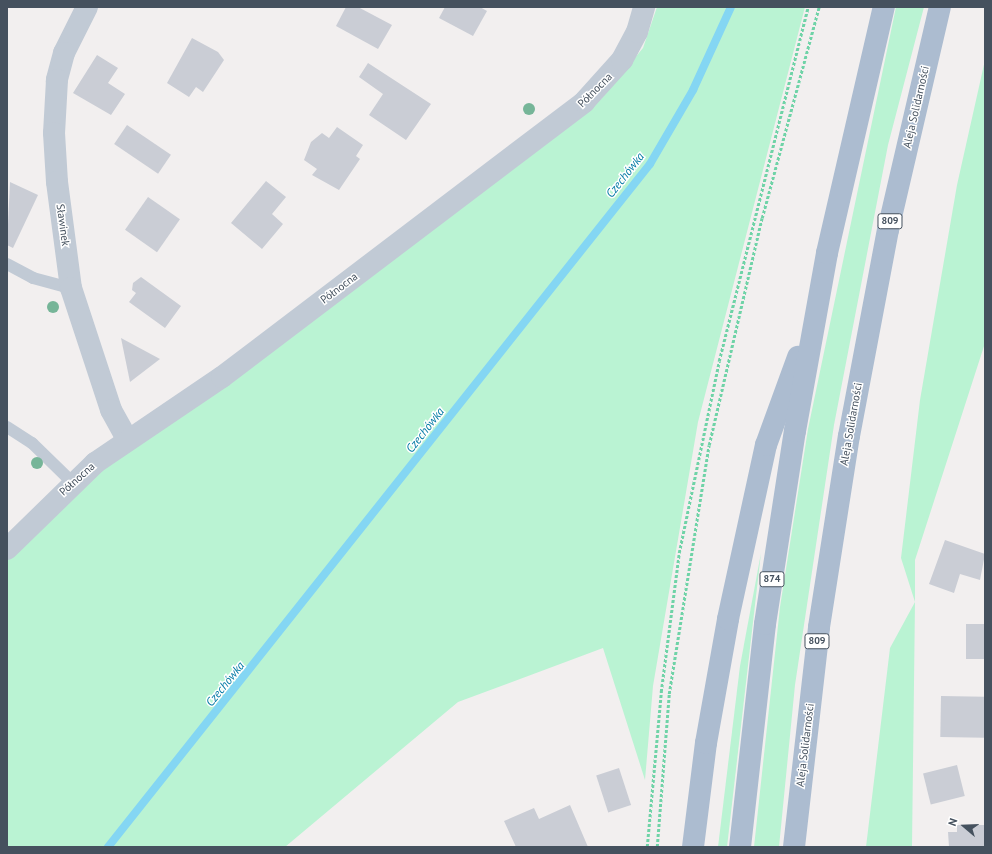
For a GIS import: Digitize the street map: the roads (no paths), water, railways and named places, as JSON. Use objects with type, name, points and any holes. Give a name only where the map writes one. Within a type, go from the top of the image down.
[{"type":"main road","points":[[693,847],[714,695],[765,452],[816,313],[884,7]]},
{"type":"main road","name":"Aleja Solidarności","points":[[794,847],[819,627],[853,410],[890,223],[940,7]]},
{"type":"main road","name":"874","points":[[740,847],[771,582],[816,313]]},
{"type":"street","name":"Sławinek","points":[[87,7],[64,53],[57,80],[54,125],[57,182],[71,288],[111,410],[127,439]]},
{"type":"street","name":"Północna","points":[[7,549],[72,482],[127,439],[222,377],[584,102],[622,60],[637,32],[644,7]]},
{"type":"lane","points":[[7,264],[33,278],[71,288]]},
{"type":"lane","points":[[7,427],[32,442],[72,482]]},
{"type":"waterway","name":"Czechówka","points":[[108,847],[650,164],[693,90],[731,7]]}]
